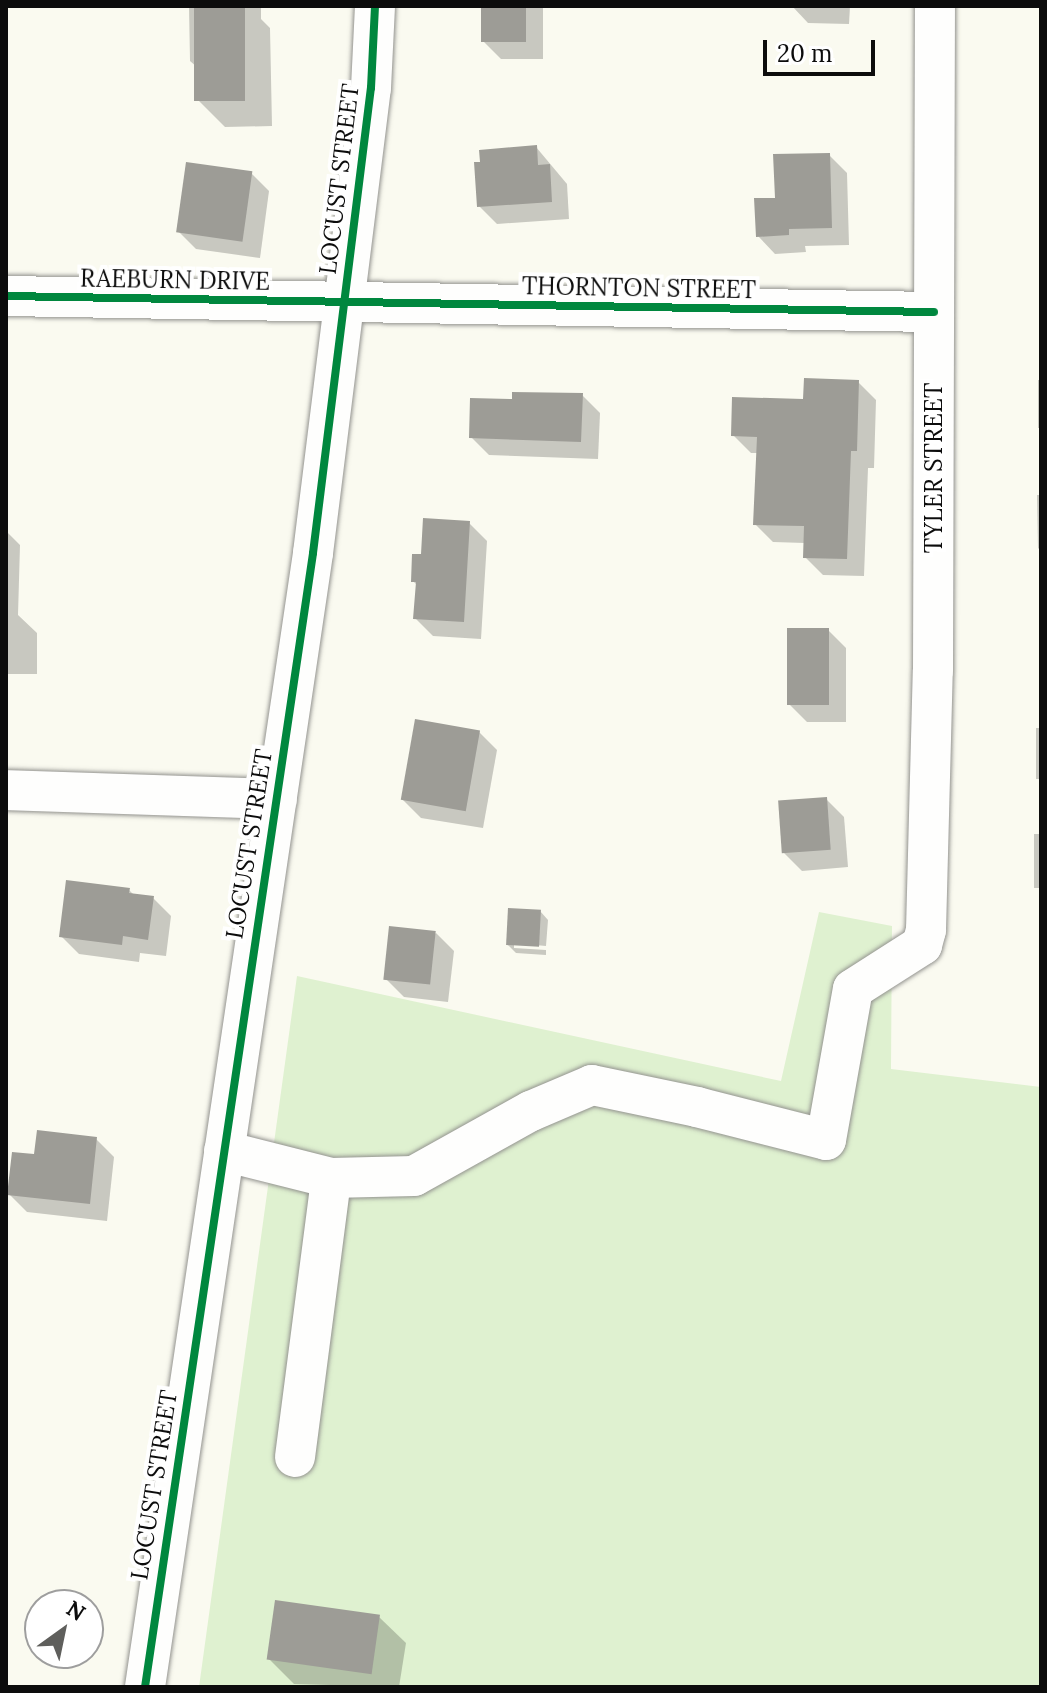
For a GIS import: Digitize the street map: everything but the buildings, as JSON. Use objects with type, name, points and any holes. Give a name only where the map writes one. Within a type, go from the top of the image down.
[{"type":"street","name":"LOCUST STREET","points":[[145,1687],[277,799],[371,88],[375,6]]},
{"type":"street","name":"TYLER STREET","points":[[331,1178],[414,1176],[531,1111],[592,1085],[697,1107],[826,1140],[853,989],[922,945],[926,930],[933,671],[935,6]]},
{"type":"street","name":"RAEBURN DRIVE","points":[[6,296],[344,304]]},
{"type":"street","name":"THORNTON STREET","points":[[344,304],[934,312]]},
{"type":"street","points":[[6,790],[277,799]]},
{"type":"street","points":[[224,1151],[331,1178],[295,1457]]},
{"type":"green space","points":[[819,912],[892,926],[891,1069],[1041,1087],[1041,1687],[199,1687],[297,976],[781,1081]]},
{"type":"cycle path","points":[[145,1687],[313,553],[371,88],[375,6]]},
{"type":"cycle path","points":[[6,296],[934,312]]}]
